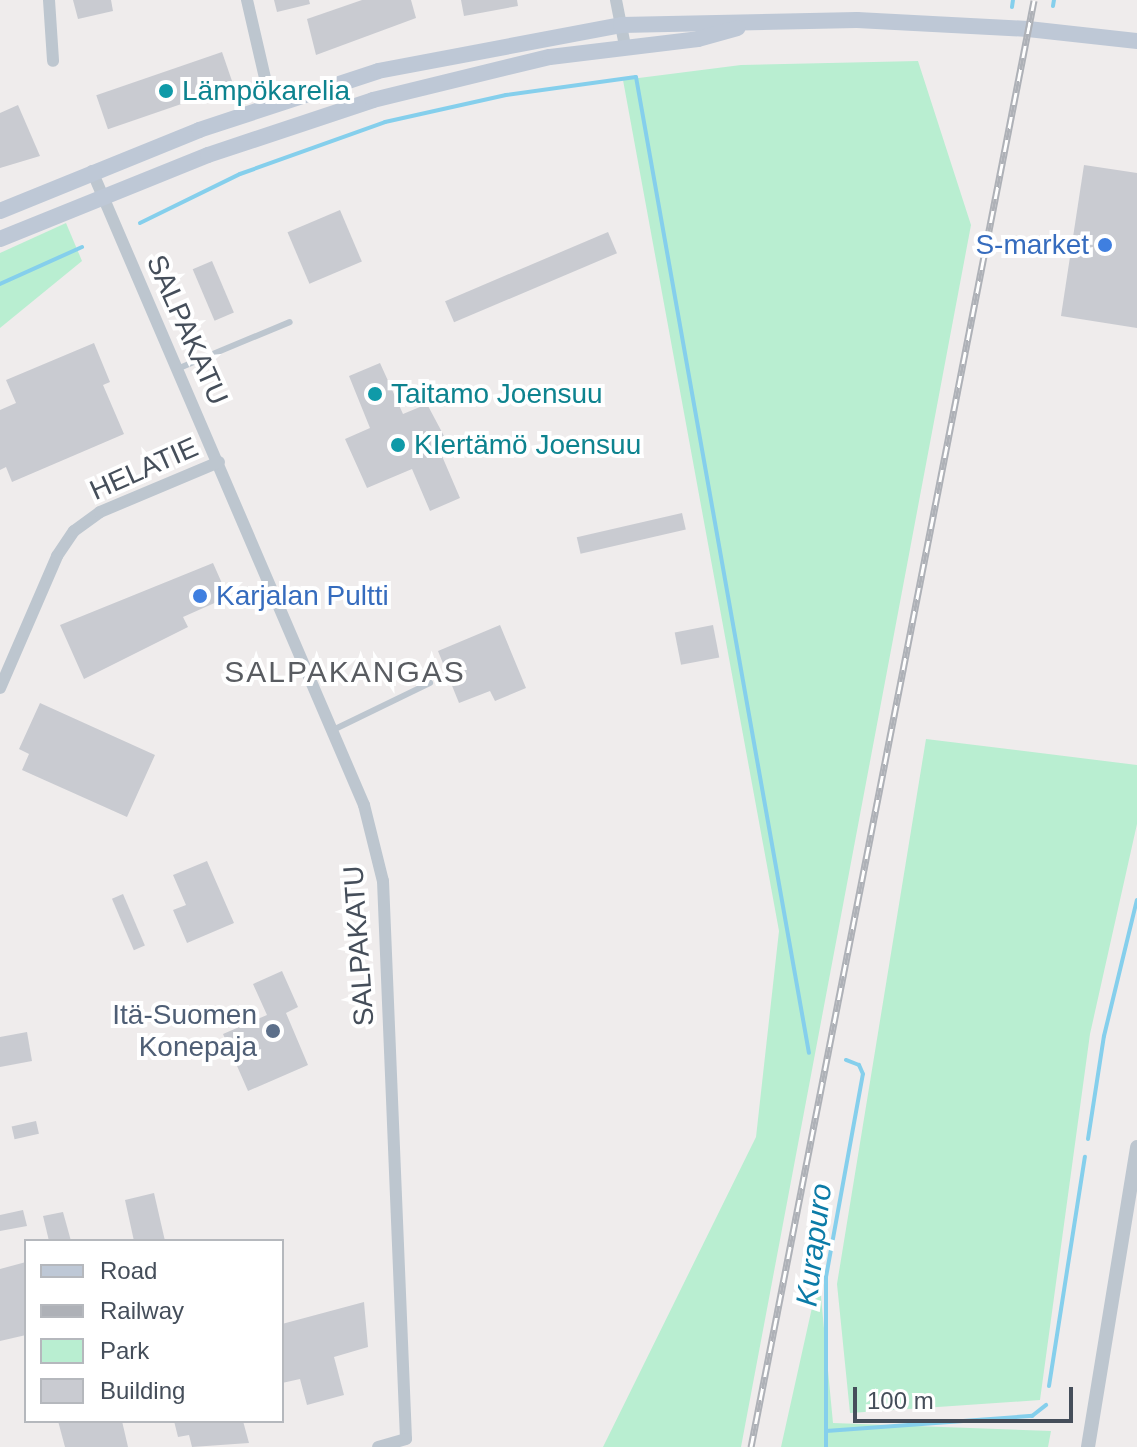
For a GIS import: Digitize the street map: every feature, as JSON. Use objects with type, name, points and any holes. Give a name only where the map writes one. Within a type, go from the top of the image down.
[{"type":"main road","points":[[0,239],[208,155],[373,100],[550,57],[698,39],[763,21]]},
{"type":"main road","points":[[0,211],[92,171],[378,71],[621,25],[763,21],[1028,29],[1137,41]]},
{"type":"street","points":[[49,0],[53,61]]},
{"type":"street","points":[[247,0],[265,78]]},
{"type":"street","points":[[616,0],[625,46]]},
{"type":"street","name":"SALPAKATU","points":[[92,171],[364,805],[383,881],[406,1439],[378,1447]]},
{"type":"street","name":"HELATIE","points":[[0,688],[57,556],[74,531],[100,512],[219,462]]},
{"type":"street","points":[[1088,1447],[1137,1147]]},
{"type":"lane","points":[[177,369],[290,322]]},
{"type":"lane","points":[[333,730],[430,683]]},
{"type":"green space","points":[[918,61],[971,225],[741,1447],[603,1447],[756,1137],[779,931],[623,80],[741,65]]},
{"type":"green space","points":[[66,223],[82,261],[0,328],[0,253]]},
{"type":"green space","points":[[926,739],[1137,765],[1137,824],[1090,1034],[1040,1400],[850,1413],[837,1284]]},
{"type":"green space","points":[[819,1276],[833,1423],[1051,1431],[1048,1447],[781,1447]]},
{"type":"building","points":[[73,0],[111,0],[113,11],[78,19]]},
{"type":"building","points":[[274,0],[309,0],[310,4],[277,12]]},
{"type":"building","points":[[362,0],[411,0],[416,18],[316,55],[307,19]]},
{"type":"building","points":[[461,0],[517,0],[518,6],[464,16]]},
{"type":"building","name":"Lämpökarelia","points":[[222,52],[234,86],[108,129],[96,95]]},
{"type":"building","points":[[18,105],[40,156],[0,168],[0,113]]},
{"type":"building","name":"S-market","points":[[1084,165],[1137,173],[1137,328],[1061,316]]},
{"type":"building","points":[[340,210],[362,262],[309,284],[288,232]]},
{"type":"building","points":[[608,232],[617,253],[454,322],[445,301]]},
{"type":"building","points":[[212,261],[234,313],[215,321],[193,269]]},
{"type":"building","points":[[94,343],[110,382],[103,385],[124,434],[12,482],[6,467],[0,470],[0,410],[16,403],[6,380]]},
{"type":"building","points":[[380,363],[403,414],[427,404],[452,451],[442,456],[460,498],[430,511],[412,469],[367,488],[345,439],[370,428],[349,376]]},
{"type":"building","points":[[682,513],[686,530],[581,554],[577,537]]},
{"type":"building","points":[[213,563],[228,597],[183,617],[188,627],[84,679],[60,625]]},
{"type":"building","points":[[500,625],[526,688],[495,701],[490,691],[459,703],[438,651]]},
{"type":"building","points":[[713,625],[719,657],[681,665],[675,632]]},
{"type":"building","points":[[40,703],[155,755],[127,817],[22,770],[29,754],[19,749]]},
{"type":"building","points":[[207,861],[234,923],[187,943],[173,910],[186,905],[173,875]]},
{"type":"building","points":[[123,894],[145,946],[134,950],[112,899]]},
{"type":"building","points":[[282,971],[298,1007],[286,1013],[308,1065],[248,1091],[223,1034],[267,1015],[253,984]]},
{"type":"building","points":[[27,1032],[32,1061],[0,1067],[0,1037]]},
{"type":"building","points":[[36,1121],[39,1134],[15,1139],[12,1127]]},
{"type":"building","points":[[154,1193],[165,1239],[134,1239],[125,1200]]},
{"type":"building","points":[[23,1210],[27,1226],[0,1231],[0,1215]]},
{"type":"building","points":[[63,1212],[70,1239],[49,1239],[43,1216]]},
{"type":"building","points":[[24,1263],[24,1335],[0,1341],[0,1269]]},
{"type":"building","points":[[364,1302],[368,1347],[334,1357],[344,1395],[307,1405],[300,1379],[284,1383],[284,1323]]},
{"type":"building","points":[[59,1423],[122,1423],[128,1447],[65,1447]]},
{"type":"building","points":[[174,1423],[244,1423],[249,1443],[192,1447],[189,1435],[178,1437]]},
{"type":"waterway","points":[[1012,7],[1013,0]]},
{"type":"waterway","points":[[1053,6],[1054,0]]},
{"type":"waterway","points":[[140,223],[240,174],[385,122],[506,95],[636,77],[809,1053]]},
{"type":"waterway","points":[[0,284],[82,247]]},
{"type":"waterway","points":[[1088,1139],[1104,1036],[1137,900]]},
{"type":"waterway","name":"Kurapuro","points":[[826,1447],[826,1277],[863,1074],[859,1065],[846,1060]]},
{"type":"waterway","points":[[1049,1386],[1085,1157]]},
{"type":"waterway","points":[[826,1431],[1032,1416],[1046,1405]]},
{"type":"railway","points":[[751,1447],[1034,0]]},
{"type":"place","name":"Lämpökarelia","points":[[166,91]]},
{"type":"place","name":"S-market","points":[[1105,245]]},
{"type":"place","name":"Taitamo Joensuu","points":[[375,394]]},
{"type":"place","name":"KIertämö Joensuu","points":[[398,445]]},
{"type":"place","name":"Karjalan Pultti","points":[[200,596]]},
{"type":"place","name":"Itä-Suomen Konepaja","points":[[273,1031]]},
{"type":"district","name":"SALPAKANGAS","points":[[345,672]]}]
